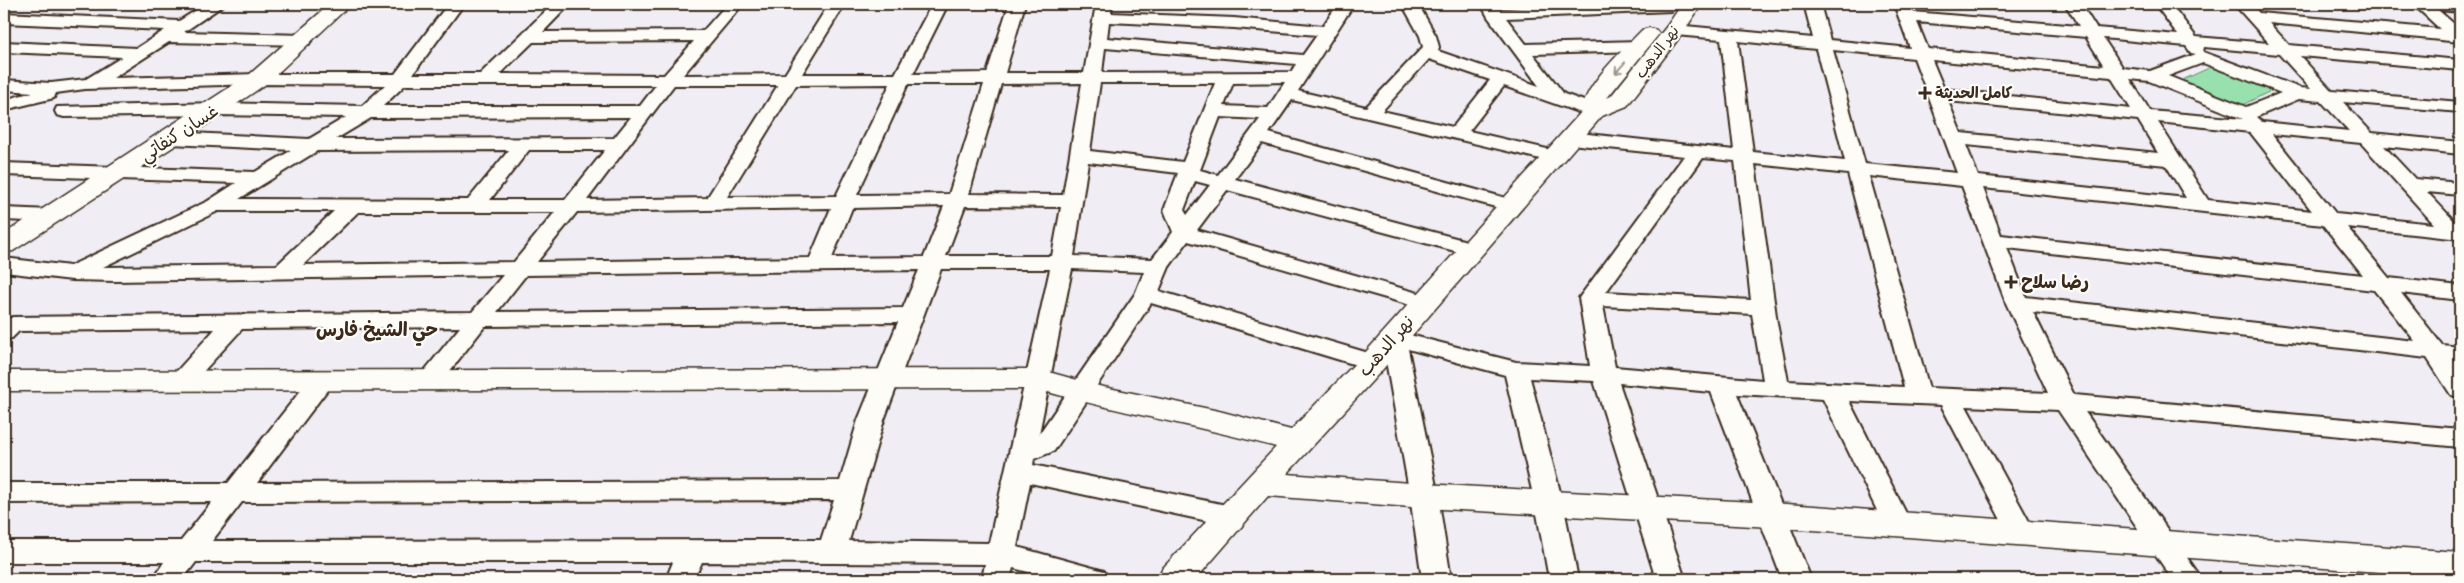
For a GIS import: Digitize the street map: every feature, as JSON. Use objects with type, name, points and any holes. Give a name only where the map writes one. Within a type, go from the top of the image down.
[{"type":"street","points":[[4,34],[60,4]]},
{"type":"street","points":[[4,106],[85,84],[111,72],[217,4]]},
{"type":"street","name":"غسان كنفاتي","points":[[4,245],[216,109],[258,79],[341,4]]},
{"type":"street","points":[[72,273],[214,205],[367,112],[400,80],[456,4]]},
{"type":"street","points":[[485,79],[562,4]]},
{"type":"street","points":[[429,380],[518,269],[572,206],[669,80],[735,4]]},
{"type":"street","points":[[713,204],[788,80],[837,4]]},
{"type":"street","points":[[818,265],[842,203],[900,79],[940,4]]},
{"type":"street","points":[[832,551],[871,420],[957,200],[1017,4]]},
{"type":"street","points":[[1021,463],[1045,445],[1146,294],[1158,266],[1258,136],[1292,85],[1306,60],[1346,4]]},
{"type":"street","points":[[1370,113],[1421,57],[1428,53],[1431,47],[1428,36],[1410,4]]},
{"type":"street","name":"نهر الدهب","points":[[1175,579],[1373,362],[1470,249],[1594,110],[1619,101],[1675,30],[1692,4]]},
{"type":"street","points":[[1812,4],[1919,396]]},
{"type":"street","points":[[2073,4],[2202,206]]},
{"type":"street","points":[[2162,4],[2203,56],[2297,93],[2460,107]]},
{"type":"street","points":[[2421,4],[2460,7]]},
{"type":"street","points":[[2421,4],[2459,36]]},
{"type":"street","points":[[1491,9],[1672,5]]},
{"type":"street","name":"نهر الدهب","points":[[1594,110],[1594,102],[1598,94],[1640,46],[1672,5]]},
{"type":"street","points":[[1491,9],[1558,99]]},
{"type":"street","points":[[999,567],[1062,262],[1090,79],[1103,10],[1326,31]]},
{"type":"street","points":[[2187,579],[2065,402],[2017,303],[1904,10],[2191,42],[2460,65]]},
{"type":"street","points":[[2248,10],[2459,36]]},
{"type":"street","points":[[2248,10],[2409,184],[2457,233]]},
{"type":"street","points":[[4,18],[180,26]]},
{"type":"street","points":[[1675,30],[2152,76],[2251,121],[2435,351],[2460,388]]},
{"type":"street","points":[[527,37],[708,36]]},
{"type":"street","points":[[1729,36],[1763,308],[1777,388]]},
{"type":"street","points":[[165,37],[303,40]]},
{"type":"street","points":[[1097,42],[1306,60]]},
{"type":"street","points":[[1522,49],[1640,46]]},
{"type":"street","points":[[4,47],[141,53]]},
{"type":"street","points":[[1428,53],[1594,110]]},
{"type":"street","points":[[2152,76],[2203,56]]},
{"type":"street","points":[[1184,233],[1174,210],[1226,77]]},
{"type":"street","points":[[4,85],[51,88],[85,84],[258,79],[788,80],[1226,77],[1292,85],[1370,113],[1458,133],[1562,147],[1697,152],[2457,233]]},
{"type":"street","points":[[1458,133],[1500,79]]},
{"type":"street","points":[[2251,121],[2297,93]]},
{"type":"street","points":[[1936,94],[2145,116],[2251,121],[2367,138],[2460,148]]},
{"type":"street","points":[[64,112],[216,109],[367,112],[645,110]]},
{"type":"street","points":[[1214,111],[1273,114]]},
{"type":"street","points":[[1258,136],[1510,205]]},
{"type":"street","points":[[171,138],[313,145],[618,144]]},
{"type":"street","points":[[1953,138],[2173,160]]},
{"type":"street","points":[[474,206],[524,144]]},
{"type":"street","points":[[1670,579],[1604,374],[1590,298],[1697,152]]},
{"type":"street","points":[[1079,155],[1189,171],[1223,182],[1470,249]]},
{"type":"street","points":[[4,170],[256,178]]},
{"type":"street","points":[[2409,184],[2460,189]]},
{"type":"street","points":[[214,205],[572,206],[957,200],[1071,201]]},
{"type":"street","points":[[283,272],[353,206]]},
{"type":"street","points":[[4,214],[51,216]]},
{"type":"street","points":[[1184,233],[1424,302]]},
{"type":"street","points":[[1992,240],[2460,294]]},
{"type":"street","points":[[4,264],[72,273],[1062,262],[1158,266]]},
{"type":"street","points":[[1146,294],[1373,362]]},
{"type":"street","points":[[1590,298],[1763,308]]},
{"type":"street","points":[[2017,303],[2460,354]]},
{"type":"street","points":[[4,333],[13,324],[911,314]]},
{"type":"street","points":[[180,381],[236,322]]},
{"type":"street","points":[[1436,579],[1424,496],[1394,338],[1516,370],[1604,374],[1721,385],[1832,392],[2065,402],[2460,438]]},
{"type":"street","points":[[1516,370],[1549,503],[1563,579]]},
{"type":"street","points":[[4,381],[1038,379],[1082,390],[1096,396],[1219,421],[1298,442]]},
{"type":"street","points":[[167,579],[322,381]]},
{"type":"street","points":[[1721,385],[1796,579]]},
{"type":"street","points":[[1832,392],[1898,525]]},
{"type":"street","points":[[1949,397],[2022,534]]},
{"type":"street","points":[[1021,463],[1231,516]]},
{"type":"street","points":[[1260,484],[1424,496],[1772,515],[2460,565]]},
{"type":"street","points":[[4,494],[850,490]]},
{"type":"street","points":[[680,579],[692,551]]},
{"type":"street","points":[[4,552],[832,551],[999,567],[1094,579]]},
{"type":"green space","points":[[2211,67],[2273,90],[2240,106],[2178,82]]},
{"type":"place","name":"كامل الحديثة","points":[[1925,93]]},
{"type":"place","name":"رضا سلاح","points":[[2011,282]]},
{"type":"district","name":"حي الشيخ فارس","points":[[377,329]]}]
